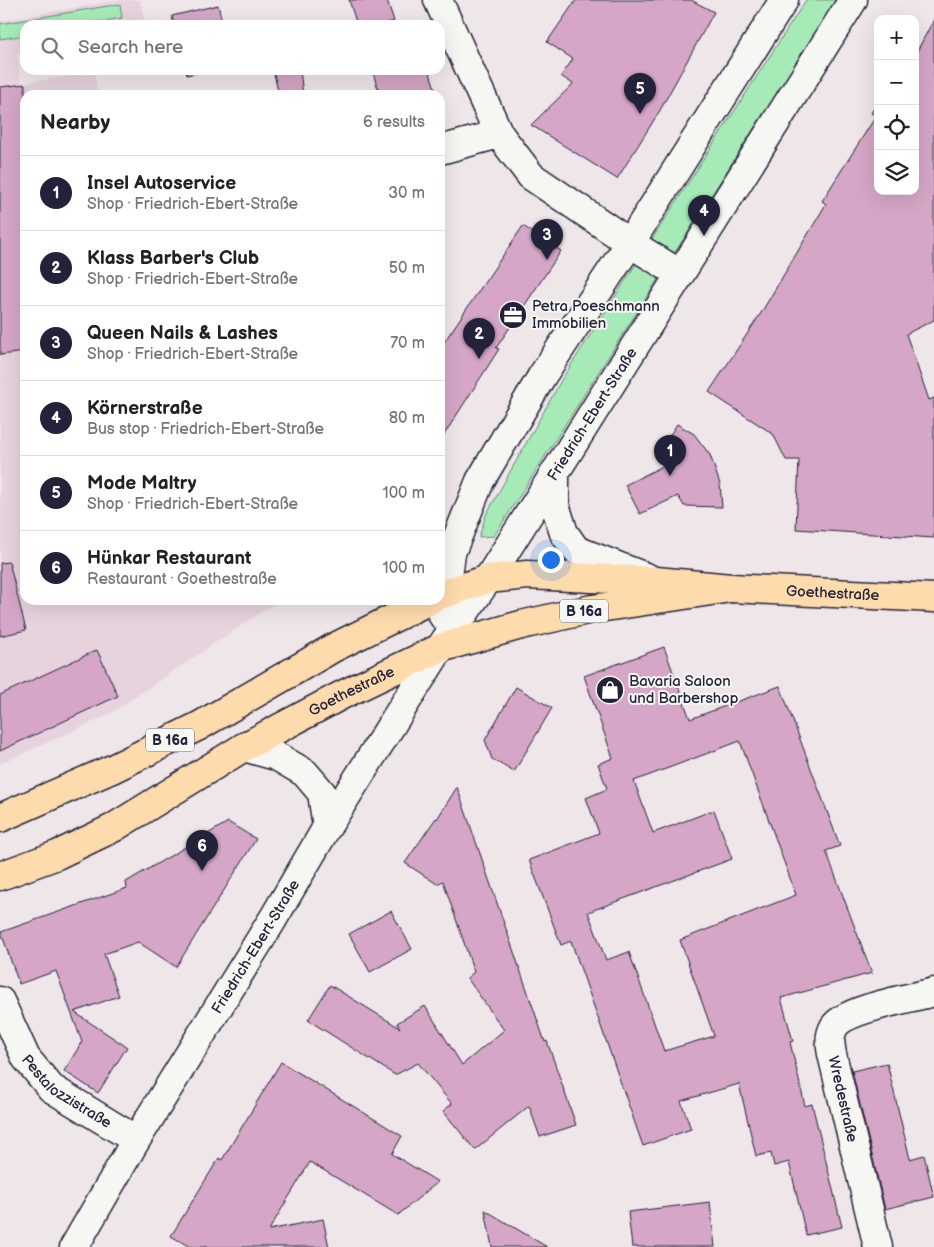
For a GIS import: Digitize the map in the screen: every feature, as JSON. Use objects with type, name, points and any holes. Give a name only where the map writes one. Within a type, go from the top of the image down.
[{"type":"main road","name":"Goethestraße","points":[[445,594],[488,579],[527,575],[934,598]]},
{"type":"main road","name":"Goethestraße","points":[[0,876],[57,855],[113,828],[244,747],[342,695],[440,648],[521,624],[592,609],[731,588]]},
{"type":"main road","name":"Goethestraße","points":[[0,818],[112,769],[190,730],[333,648],[420,605]]},
{"type":"street","points":[[438,0],[499,134],[531,176],[630,243],[680,274]]},
{"type":"street","name":"Friedrich-Ebert-Straße","points":[[445,571],[450,553],[480,481],[542,376],[630,243],[784,0]]},
{"type":"street","name":"Friedrich-Ebert-Straße","points":[[74,1247],[136,1140],[273,919],[327,827],[440,648],[488,579],[853,0]]},
{"type":"street","points":[[445,149],[499,134]]},
{"type":"street","points":[[555,472],[556,505],[564,533],[576,550],[656,581]]},
{"type":"street","name":"Friedrich-Ebert-Straße","points":[[438,605],[440,648]]},
{"type":"street","points":[[244,747],[276,756],[306,773],[322,793],[327,827]]},
{"type":"street","name":"Wredestraße","points":[[878,1247],[830,1039],[835,1026],[847,1016],[934,992]]},
{"type":"street","name":"Pestalozzistraße","points":[[0,1001],[26,1058],[51,1088],[136,1140]]},
{"type":"shaded area","points":[[120,0],[140,0],[145,20],[20,20],[20,54],[17,54],[21,83],[80,75],[95,75],[97,90],[20,90],[20,605],[272,605],[108,715],[0,764],[0,21]]},
{"type":"green space","points":[[806,0],[836,0],[494,536],[479,537],[486,515],[562,379]]},
{"type":"green space","points":[[120,4],[122,18],[110,20],[24,20]]},
{"type":"green space","points":[[20,21],[20,36],[0,39],[0,24]]},
{"type":"building","points":[[349,0],[387,0],[394,20],[355,20]]},
{"type":"building","points":[[576,0],[691,0],[714,12],[659,112],[617,179],[531,125],[573,84],[561,76],[573,59],[547,42]]},
{"type":"building","points":[[218,5],[222,20],[173,20],[172,16]]},
{"type":"building","points":[[934,19],[934,320],[906,334],[929,400],[934,398],[934,538],[796,529],[799,460],[786,460],[773,434],[709,392],[761,313],[826,204],[822,201],[874,119],[874,195],[919,195],[919,47]]},
{"type":"building","points":[[274,75],[301,75],[302,90],[278,90]]},
{"type":"building","points":[[374,75],[431,75],[435,90],[378,90]]},
{"type":"building","points":[[25,84],[25,90],[20,90],[20,353],[0,355],[0,87]]},
{"type":"building","points":[[523,226],[561,251],[496,348],[499,349],[445,433],[445,341]]},
{"type":"building","points":[[677,424],[694,434],[710,455],[720,484],[722,507],[684,506],[678,496],[640,514],[625,485],[663,466],[657,455]]},
{"type":"building","points":[[9,562],[26,630],[0,636],[0,563]]},
{"type":"building","points":[[664,647],[690,719],[780,686],[840,846],[826,851],[872,973],[781,998],[793,1041],[790,1042],[805,1106],[812,1104],[842,1227],[806,1235],[789,1162],[774,1166],[771,1153],[756,1156],[739,1084],[681,1101],[691,1129],[643,1146],[571,941],[561,945],[529,860],[599,833],[586,798],[607,789],[598,764],[613,758],[584,676]],"holes":[[[740,741],[796,895],[680,940],[714,1036],[664,1051],[629,952],[606,960],[588,912],[732,859],[714,810],[653,833],[634,781]]]},
{"type":"building","points":[[97,650],[118,696],[0,751],[0,695]]},
{"type":"building","points":[[516,687],[552,708],[514,772],[492,759],[485,740]]},
{"type":"building","points":[[457,787],[545,1042],[547,1041],[576,1125],[540,1137],[529,1106],[475,1150],[443,1111],[452,1104],[418,1063],[395,1075],[308,1020],[330,985],[400,1028],[397,1023],[425,1006],[462,1065],[504,1030],[467,978],[474,972],[443,881],[437,884],[405,863],[437,819]]},
{"type":"building","points":[[228,822],[256,839],[176,967],[138,942],[104,954],[119,996],[74,1012],[127,1047],[98,1093],[64,1071],[82,1042],[56,971],[19,984],[1,932],[127,888],[126,882]]},
{"type":"building","points":[[391,911],[412,949],[370,972],[349,934]]},
{"type":"building","points":[[281,1062],[402,1136],[392,1154],[438,1182],[398,1215],[310,1162],[269,1230],[323,1219],[329,1247],[190,1247],[171,1236],[219,1158],[222,1160]]},
{"type":"building","points":[[887,1063],[910,1159],[924,1155],[934,1197],[885,1209],[852,1071]]},
{"type":"building","points":[[710,1202],[715,1247],[632,1247],[628,1212]]},
{"type":"building","points":[[485,1210],[547,1247],[492,1247]]},
{"type":"place","name":"Mode Maltry","points":[[640,114]]},
{"type":"place","name":"Körnerstraße","points":[[704,236]]},
{"type":"place","name":"Queen Nails & Lashes","points":[[547,260]]},
{"type":"place","name":"Petra Poeschmann Immobilien","points":[[513,315]]},
{"type":"place","name":"Klass Barber's Club","points":[[479,359]]},
{"type":"place","name":"Insel Autoservice","points":[[670,476]]},
{"type":"place","name":"Bavaria Saloon und Barbershop","points":[[610,690]]},
{"type":"place","name":"Hünkar Restaurant","points":[[202,871]]}]
